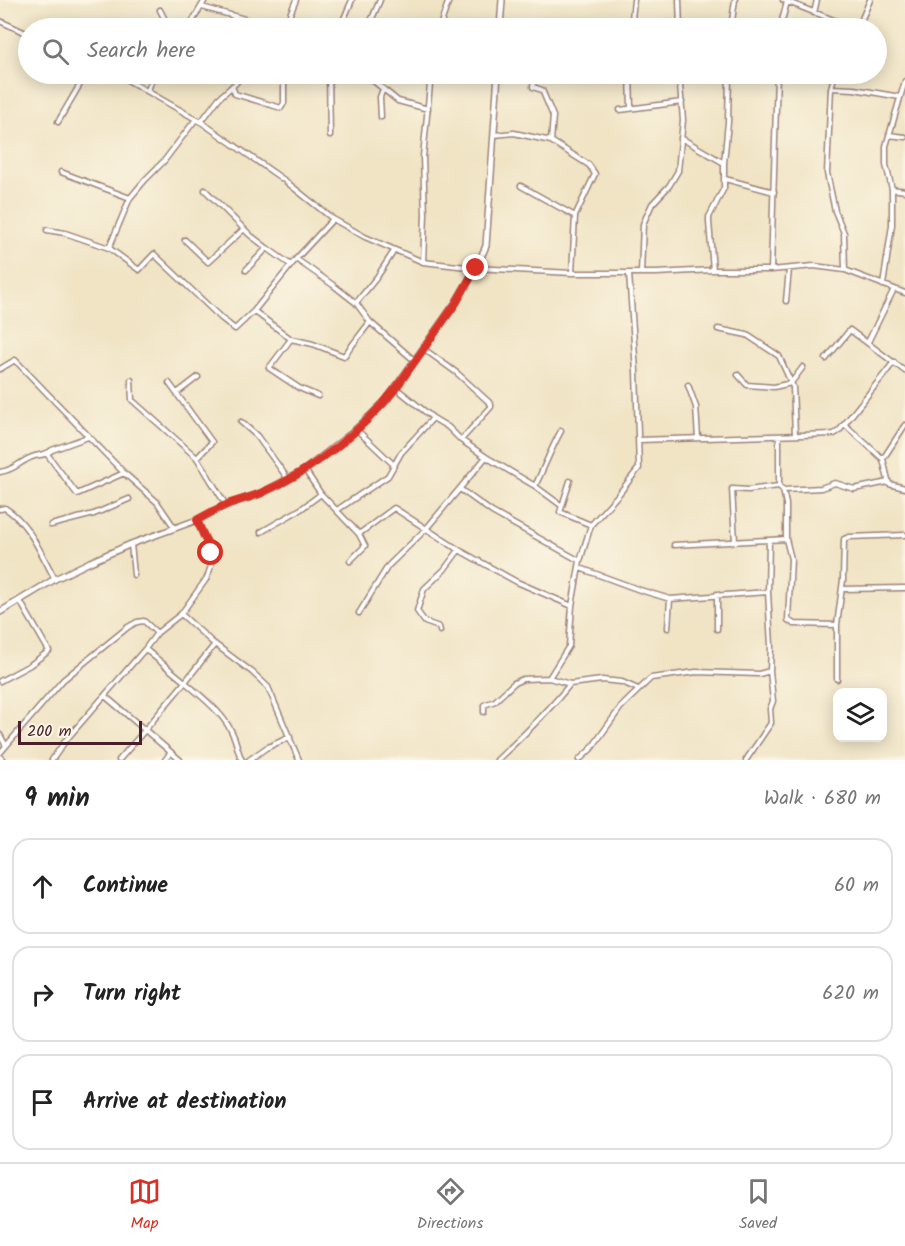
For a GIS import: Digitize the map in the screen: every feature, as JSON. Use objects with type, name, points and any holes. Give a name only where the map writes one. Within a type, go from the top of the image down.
[{"type":"street","points":[[195,18],[206,0]]},
{"type":"street","points":[[288,18],[296,0]]},
{"type":"street","points":[[344,18],[352,0]]},
{"type":"street","points":[[372,18],[380,0]]},
{"type":"street","points":[[442,18],[449,0]]},
{"type":"street","points":[[501,18],[502,0]]},
{"type":"street","points":[[632,18],[634,0]]},
{"type":"street","points":[[679,0],[680,18]]},
{"type":"street","points":[[732,18],[735,0]]},
{"type":"street","points":[[814,13],[817,0]]},
{"type":"street","points":[[861,18],[870,0]]},
{"type":"street","points":[[782,18],[785,1],[828,18]]},
{"type":"street","points":[[202,7],[234,17]]},
{"type":"street","points":[[160,10],[164,18]]},
{"type":"street","points":[[680,12],[680,18]]},
{"type":"street","points":[[0,21],[18,29]]},
{"type":"street","points":[[883,285],[892,225],[892,189],[886,165],[889,135],[905,81]]},
{"type":"street","points":[[58,122],[80,84]]},
{"type":"street","points":[[136,84],[201,122],[284,180],[333,219],[364,237],[423,262],[476,268],[572,273],[771,270],[814,266],[846,270],[905,292]]},
{"type":"street","points":[[148,90],[150,84]]},
{"type":"street","points":[[201,122],[219,98],[232,86],[235,94],[281,108],[284,103],[284,84]]},
{"type":"street","points":[[330,84],[330,136]]},
{"type":"street","points":[[377,84],[398,101],[428,109]]},
{"type":"street","points":[[423,262],[423,157],[430,84]]},
{"type":"street","points":[[0,612],[55,579],[130,544],[262,493],[305,470],[356,429],[386,401],[456,303],[486,246],[497,84]]},
{"type":"street","points":[[533,84],[533,87],[542,90],[553,116],[550,141]]},
{"type":"street","points":[[630,84],[631,108]]},
{"type":"street","points":[[641,273],[643,224],[652,204],[669,186],[678,171],[682,102],[680,84]]},
{"type":"street","points":[[713,270],[709,222],[712,210],[722,194],[725,179],[729,84]]},
{"type":"street","points":[[771,270],[777,84]]},
{"type":"street","points":[[832,84],[826,173],[835,211],[844,233],[846,270]]},
{"type":"street","points":[[831,88],[854,89],[900,97]]},
{"type":"street","points":[[381,117],[380,98],[383,89]]},
{"type":"street","points":[[620,110],[682,102]]},
{"type":"street","points":[[109,248],[130,198],[144,180],[164,161],[196,119]]},
{"type":"street","points":[[494,135],[514,133],[550,141],[589,165],[595,174],[576,216],[572,273]]},
{"type":"street","points":[[889,135],[905,137]]},
{"type":"street","points":[[681,138],[724,163]]},
{"type":"street","points":[[61,172],[130,198]]},
{"type":"street","points":[[725,179],[774,192]]},
{"type":"street","points":[[521,186],[576,216]]},
{"type":"street","points":[[892,189],[905,191]]},
{"type":"street","points":[[205,190],[244,229],[291,265]]},
{"type":"street","points":[[47,230],[65,233],[109,248],[139,270],[154,254],[220,318],[235,329],[254,311],[296,259],[333,219]]},
{"type":"street","points":[[184,240],[208,262],[244,229]]},
{"type":"street","points":[[246,270],[267,248]]},
{"type":"street","points":[[356,303],[394,251]]},
{"type":"street","points":[[296,259],[356,303],[370,322],[415,361]]},
{"type":"street","points":[[786,301],[789,269]]},
{"type":"street","points":[[549,678],[569,646],[572,606],[580,561],[591,525],[639,468],[629,273]]},
{"type":"street","points":[[868,342],[894,289]]},
{"type":"street","points":[[254,311],[291,339],[313,344],[345,356],[370,322]]},
{"type":"street","points":[[718,329],[747,335],[779,356],[791,383],[795,434]]},
{"type":"street","points":[[826,359],[848,330],[852,330],[905,370]]},
{"type":"street","points":[[291,339],[269,368],[299,388],[318,396]]},
{"type":"street","points":[[424,349],[460,376],[491,404],[491,407],[461,440]]},
{"type":"street","points":[[0,369],[15,360],[88,437],[157,502],[174,527]]},
{"type":"street","points":[[638,440],[834,434],[894,362]]},
{"type":"street","points":[[738,375],[752,387],[774,387],[791,383],[803,367]]},
{"type":"street","points":[[177,393],[198,377]]},
{"type":"street","points":[[131,380],[132,400],[197,458],[226,505]]},
{"type":"street","points":[[170,383],[212,442],[197,458]]},
{"type":"street","points":[[688,385],[696,407],[698,438]]},
{"type":"street","points":[[396,388],[433,418],[448,427],[461,440],[535,486],[562,506]]},
{"type":"street","points":[[337,510],[388,476],[401,453],[433,418]]},
{"type":"street","points":[[241,422],[257,436],[288,479]]},
{"type":"street","points":[[844,424],[883,459],[888,482],[891,485],[905,488]]},
{"type":"street","points":[[883,459],[905,425]]},
{"type":"street","points":[[356,429],[394,465]]},
{"type":"street","points":[[535,486],[549,452],[561,431]]},
{"type":"street","points":[[779,436],[781,488],[786,504],[786,539],[791,558],[788,620],[794,624],[837,625]]},
{"type":"street","points":[[0,472],[11,470],[32,457],[47,454],[88,437]]},
{"type":"street","points":[[47,454],[77,494],[124,473]]},
{"type":"street","points":[[359,613],[388,566],[426,529],[486,457]]},
{"type":"street","points":[[305,470],[321,494],[359,534],[365,546],[350,561]]},
{"type":"street","points":[[570,482],[560,512],[591,525]]},
{"type":"street","points":[[735,541],[731,490],[821,488],[835,483],[854,489],[888,482]]},
{"type":"street","points":[[460,489],[492,512],[580,561]]},
{"type":"street","points":[[261,532],[301,509],[321,494]]},
{"type":"street","points":[[51,525],[94,514],[129,499]]},
{"type":"street","points":[[0,509],[5,508],[20,519],[55,579]]},
{"type":"street","points":[[359,534],[394,508],[459,550],[517,582],[572,606]]},
{"type":"street","points":[[52,760],[66,740],[157,633],[181,614],[207,578],[211,566],[211,553],[197,520]]},
{"type":"street","points":[[837,679],[837,625],[842,590],[844,539],[905,535]]},
{"type":"street","points":[[674,545],[786,539]]},
{"type":"street","points":[[746,760],[771,723],[770,709],[773,701],[768,592],[769,540]]},
{"type":"street","points":[[130,544],[134,575]]},
{"type":"street","points":[[440,631],[439,627],[425,622],[417,611],[424,589],[444,570],[459,550]]},
{"type":"street","points":[[580,568],[670,599],[768,592]]},
{"type":"street","points":[[842,590],[905,588]]},
{"type":"street","points":[[717,594],[717,629]]},
{"type":"street","points":[[668,628],[670,599]]},
{"type":"street","points":[[0,681],[49,651],[20,601]]},
{"type":"street","points":[[181,614],[268,687],[299,760]]},
{"type":"street","points":[[1,757],[6,746],[63,681],[113,638],[137,622],[144,621],[157,633]]},
{"type":"street","points":[[119,760],[215,644]]},
{"type":"street","points":[[145,649],[206,700],[221,716],[234,736],[242,760]]},
{"type":"street","points":[[579,760],[591,749],[621,707],[651,678],[696,672],[759,674],[770,671]]},
{"type":"street","points":[[484,712],[484,705],[495,701],[514,683],[523,679],[549,678],[570,684],[602,680],[622,682],[638,689]]},
{"type":"street","points":[[497,760],[518,742],[526,730],[547,713],[570,684]]},
{"type":"street","points":[[105,696],[180,760]]},
{"type":"street","points":[[0,735],[6,746]]},
{"type":"street","points":[[249,760],[266,748],[290,737]]},
{"type":"street","points":[[165,760],[171,752]]},
{"type":"route","points":[[211,553],[197,520],[226,505],[262,493],[305,470],[352,434],[396,388],[456,303],[476,268]]}]
